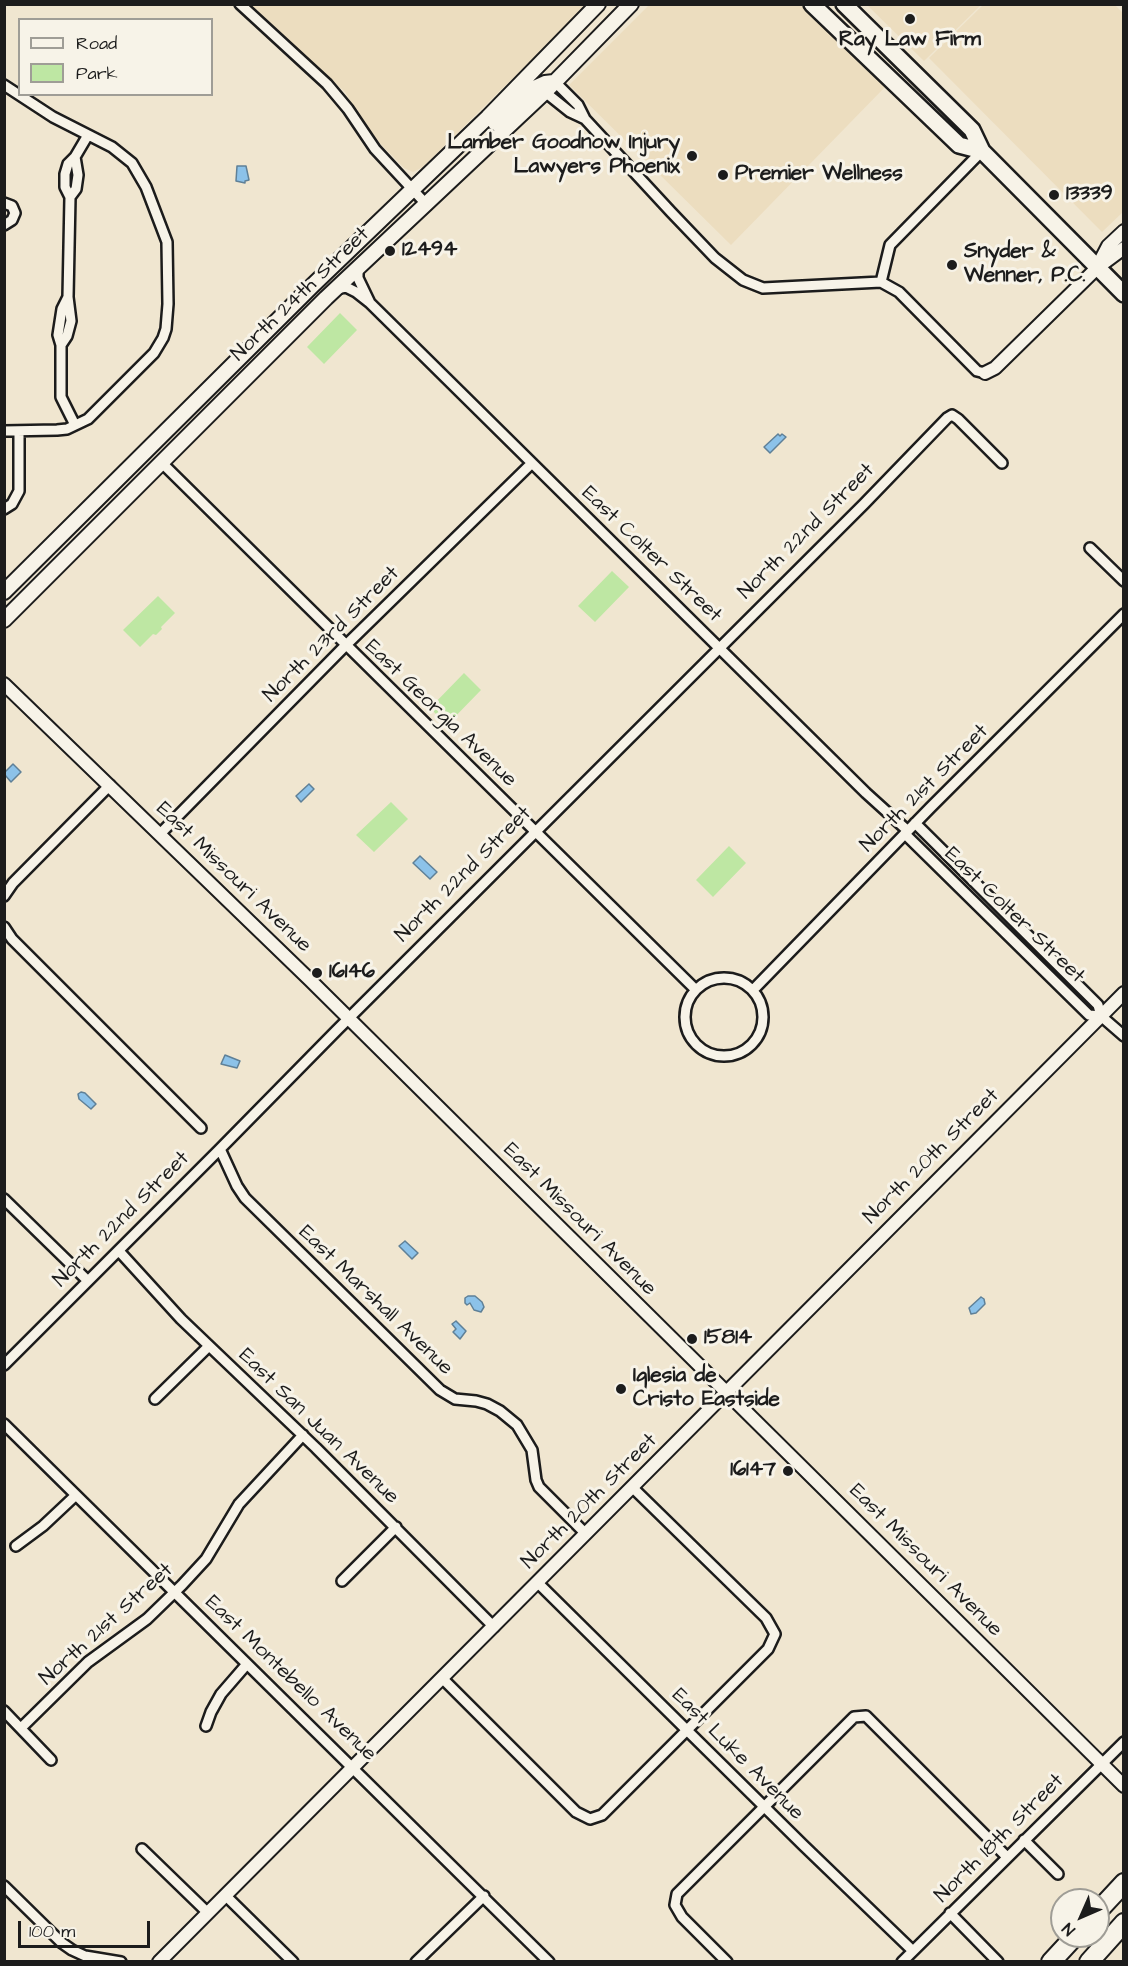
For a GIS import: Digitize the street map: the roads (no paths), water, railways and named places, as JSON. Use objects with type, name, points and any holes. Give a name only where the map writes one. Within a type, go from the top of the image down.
[{"type":"highway","points":[[1110,1898],[1124,1883]]},
{"type":"highway","points":[[1089,1962],[1124,1923]]},
{"type":"highway","points":[[1102,1962],[1124,1939]]},
{"type":"highway","points":[[1051,1962],[1064,1948]]},
{"type":"main road","name":"North 24th Street","points":[[7,588],[322,276],[413,191],[543,63],[598,4]]},
{"type":"main road","name":"North 24th Street","points":[[4,620],[336,289],[427,205],[631,4]]},
{"type":"main road","points":[[812,4],[959,145],[982,151]]},
{"type":"main road","points":[[844,4],[972,130],[982,151],[1124,294]]},
{"type":"main road","points":[[413,191],[429,183],[523,97],[548,86],[550,68],[566,50],[567,36]]},
{"type":"street","points":[[240,4],[336,94],[375,149],[427,205]]},
{"type":"street","points":[[4,86],[18,95]]},
{"type":"street","points":[[548,86],[565,108],[585,119]]},
{"type":"street","points":[[548,86],[578,105],[585,119],[713,256],[743,280],[764,288],[881,282],[899,292],[977,370],[985,373],[995,368],[1097,268],[1124,248]]},
{"type":"street","points":[[4,431],[57,430],[75,425],[96,413],[147,362],[163,338],[166,328],[167,242],[142,180],[132,163],[112,147],[53,117],[20,96]]},
{"type":"street","points":[[75,425],[61,397],[61,345],[67,336],[71,321],[68,297],[70,197],[65,187],[65,174],[68,164],[88,135]]},
{"type":"street","points":[[881,282],[890,245],[982,151]]},
{"type":"street","points":[[4,203],[12,206],[15,213],[12,220],[4,225]]},
{"type":"street","points":[[1097,268],[1108,246],[1124,231]]},
{"type":"street","name":"East Colter Street","points":[[358,268],[358,278],[370,303]]},
{"type":"street","name":"East Colter Street","points":[[336,289],[346,287],[370,303],[1089,1015],[1101,1016]]},
{"type":"street","name":"North 22nd Street","points":[[4,1365],[348,1018],[864,504],[947,417],[952,415],[1002,462]]},
{"type":"street","points":[[4,509],[12,504],[19,491],[19,431]]},
{"type":"street","name":"East Georgia Avenue","points":[[161,462],[695,989]]},
{"type":"street","name":"North 23rd Street","points":[[160,834],[345,646],[531,463]]},
{"type":"street","points":[[1090,548],[1124,581]]},
{"type":"street","name":"North 21st Street","points":[[753,990],[906,832],[1124,614]]},
{"type":"street","name":"East Missouri Avenue","points":[[4,684],[348,1018],[1124,1786]]},
{"type":"street","points":[[4,896],[13,883],[110,785]]},
{"type":"street","name":"East Colter Street","points":[[915,823],[1098,1005],[1101,1016],[1124,1036]]},
{"type":"street","points":[[4,927],[12,939],[201,1128]]},
{"type":"street","points":[[724,978],[742,982],[753,990],[760,1000],[763,1013],[762,1026],[757,1038],[742,1051],[724,1056],[711,1054],[699,1048],[690,1038],[685,1026],[684,1012],[695,989],[706,981],[724,978]]},
{"type":"street","name":"North 20th Street","points":[[159,1962],[1124,993]]},
{"type":"street","name":"East Marshall Avenue","points":[[220,1149],[245,1198],[440,1390],[455,1399],[487,1404],[509,1417],[517,1425],[532,1450],[539,1487],[585,1533]]},
{"type":"street","points":[[4,1199],[88,1281]]},
{"type":"street","name":"East San Juan Avenue","points":[[119,1251],[181,1319],[396,1527],[494,1627]]},
{"type":"street","points":[[155,1399],[209,1346]]},
{"type":"street","name":"East Montebello Avenue","points":[[4,1424],[549,1962]]},
{"type":"street","name":"North 21st Street","points":[[21,1728],[88,1662],[147,1619],[175,1592],[206,1559],[239,1503],[303,1436]]},
{"type":"street","points":[[443,1679],[576,1812],[590,1819],[602,1815],[768,1649],[775,1634],[766,1618],[632,1487]]},
{"type":"street","points":[[16,1546],[43,1526],[76,1495]]},
{"type":"street","points":[[342,1581],[396,1527]]},
{"type":"street","name":"East Luke Avenue","points":[[537,1582],[913,1951]]},
{"type":"street","points":[[206,1726],[221,1694],[248,1664]]},
{"type":"street","points":[[4,1711],[51,1760]]},
{"type":"street","points":[[727,1962],[682,1917],[675,1905],[677,1894],[854,1718],[866,1716],[1007,1857]]},
{"type":"street","name":"North 18th Street","points":[[902,1962],[1124,1742]]},
{"type":"street","points":[[1024,1840],[1058,1874]]},
{"type":"street","points":[[142,1849],[208,1913]]},
{"type":"street","points":[[4,1886],[72,1950],[85,1956],[121,1962]]},
{"type":"street","points":[[225,1895],[293,1962]]},
{"type":"street","points":[[416,1962],[484,1896]]},
{"type":"street","points":[[950,1914],[998,1962]]},
{"type":"water","points":[[237,166],[246,166],[249,180],[245,183],[236,181]]},
{"type":"water","points":[[778,434],[786,437],[770,453],[764,447]]},
{"type":"water","points":[[13,764],[21,772],[11,782],[5,772]]},
{"type":"water","points":[[309,784],[314,789],[301,802],[296,796]]},
{"type":"water","points":[[420,856],[437,872],[430,879],[413,863]]},
{"type":"water","points":[[225,1055],[240,1061],[237,1068],[221,1064]]},
{"type":"water","points":[[81,1092],[96,1104],[91,1109],[79,1099],[78,1094]]},
{"type":"water","points":[[405,1241],[418,1253],[412,1259],[399,1246]]},
{"type":"water","points":[[475,1296],[482,1302],[484,1307],[481,1312],[474,1310],[470,1303],[467,1305],[465,1303],[465,1298]]},
{"type":"water","points":[[981,1297],[985,1304],[976,1313],[971,1314],[969,1308]]},
{"type":"water","points":[[456,1321],[466,1331],[460,1339],[453,1332],[456,1329],[452,1324]]},
{"type":"place","name":"Ray Law Firm","points":[[910,19]]},
{"type":"place","name":"Lamber Goodnow Injury Lawyers Phoenix","points":[[692,156]]},
{"type":"place","name":"Premier Wellness","points":[[723,175]]},
{"type":"place","name":"13339","points":[[1054,195]]},
{"type":"place","name":"12494","points":[[390,251]]},
{"type":"place","name":"Snyder & Wenner, P.C.","points":[[952,265]]},
{"type":"place","name":"16146","points":[[317,973]]},
{"type":"place","name":"15814","points":[[692,1339]]},
{"type":"place","name":"Iglesia de Cristo Eastside","points":[[621,1389]]},
{"type":"place","name":"16147","points":[[788,1471]]}]
